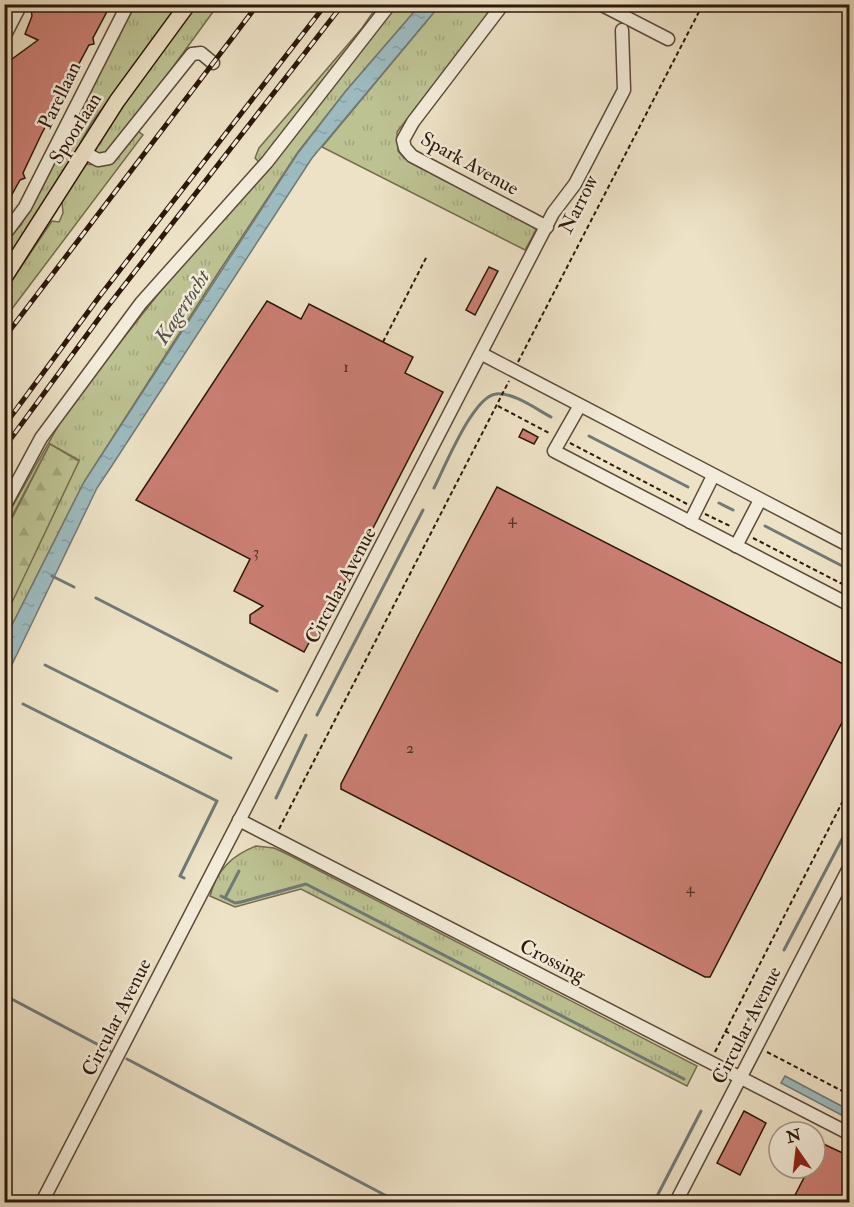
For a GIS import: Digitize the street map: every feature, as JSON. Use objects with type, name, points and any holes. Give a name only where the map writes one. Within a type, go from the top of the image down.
[{"type":"main road","name":"Spoorlaan","points":[[4,278],[117,100],[188,4]]},
{"type":"street","points":[[4,37],[21,4]]},
{"type":"street","name":"Parellaan","points":[[4,228],[8,230],[25,207],[128,4]]},
{"type":"street","points":[[4,507],[41,438],[141,303],[267,162],[390,4]]},
{"type":"street","name":"Spark Avenue","points":[[503,4],[406,131],[403,140],[405,148],[412,156],[547,227]]},
{"type":"street","points":[[600,4],[668,39]]},
{"type":"street","name":"Narrow","points":[[482,354],[547,227],[574,184],[624,90],[622,30]]},
{"type":"street","points":[[84,153],[98,160],[109,158],[192,54],[201,54],[213,63]]},
{"type":"street","points":[[482,354],[511,378],[579,407],[849,546]]},
{"type":"street","name":"Circular Avenue","points":[[42,1203],[482,354]]},
{"type":"street","points":[[579,407],[554,451],[849,605]]},
{"type":"street","points":[[690,522],[714,476]]},
{"type":"street","points":[[736,546],[760,500]]},
{"type":"street","name":"Crossing","points":[[239,820],[849,1134]]},
{"type":"street","name":"Circular Avenue","points":[[676,1203],[849,866]]},
{"type":"path","name":"Narrow","points":[[498,406],[703,4]]},
{"type":"path","points":[[383,342],[427,256]]},
{"type":"path","points":[[274,840],[498,406],[849,588]]},
{"type":"path","name":"Circular Avenue","points":[[710,1063],[849,787]]},
{"type":"path","points":[[725,1031],[849,1095]]},
{"type":"green space","points":[[135,5],[181,5],[92,122],[35,224],[5,266],[5,241],[21,225]]},
{"type":"green space","points":[[197,5],[218,5],[111,152],[99,156],[93,150],[159,52]]},
{"type":"green space","points":[[378,5],[420,5],[345,92],[298,152],[220,270],[84,482],[5,639],[4,617],[79,460],[50,444],[11,518],[7,516],[69,407],[261,164],[255,158],[259,148],[362,28]]},
{"type":"green space","points":[[440,5],[495,5],[397,132],[398,151],[404,158],[530,223],[536,230],[525,250],[322,147]]},
{"type":"green space","points":[[138,131],[143,135],[5,318],[4,292],[52,221],[59,222],[63,213],[62,201],[81,164],[105,165],[111,162]]},
{"type":"green space","points":[[50,444],[79,461],[5,617],[5,532]]},
{"type":"green space","points":[[256,846],[274,848],[287,854],[697,1066],[687,1086],[301,889],[235,907],[210,896],[226,865],[239,854]]},
{"type":"water","points":[[420,5],[440,5],[312,158],[97,488],[5,679],[5,639],[84,482],[298,153],[345,92]]},
{"type":"water","points":[[785,1076],[849,1110],[849,1119],[781,1083]]},
{"type":"building","points":[[38,4],[111,4],[93,38],[94,44],[89,45],[41,135],[23,173],[25,178],[20,180],[4,209],[4,65],[38,40],[25,34],[32,16],[31,10]]},
{"type":"building","points":[[489,267],[498,271],[475,315],[466,310]]},
{"type":"building","points":[[267,301],[301,319],[309,304],[413,357],[405,373],[443,392],[316,639],[313,643],[310,641],[304,652],[250,623],[250,615],[263,606],[234,591],[250,559],[136,500]]},
{"type":"building","points":[[523,429],[538,437],[534,444],[519,437]]},
{"type":"building","points":[[497,487],[849,667],[849,709],[710,977],[705,977],[341,789],[341,784]]},
{"type":"building","points":[[744,1111],[766,1123],[740,1175],[717,1163]]},
{"type":"building","points":[[827,1146],[849,1156],[849,1203],[791,1203],[803,1180],[827,1180]]},
{"type":"waterway","points":[[434,488],[460,435],[478,407],[487,398],[496,394],[510,396],[551,417]]},
{"type":"waterway","points":[[589,436],[688,487]]},
{"type":"waterway","points":[[719,503],[733,510]]},
{"type":"waterway","points":[[317,715],[423,510]]},
{"type":"waterway","points":[[765,526],[850,570]]},
{"type":"waterway","points":[[52,576],[74,587]]},
{"type":"waterway","points":[[96,598],[277,691]]},
{"type":"waterway","points":[[45,665],[231,758]]},
{"type":"waterway","points":[[23,704],[217,801],[180,876],[184,878]]},
{"type":"waterway","points":[[276,798],[306,735]]},
{"type":"waterway","points":[[784,950],[850,824]]},
{"type":"waterway","points":[[225,898],[239,871]]},
{"type":"waterway","points":[[221,896],[235,903],[306,884],[684,1079]]},
{"type":"waterway","points":[[731,1054],[771,975]]},
{"type":"waterway","points":[[4,995],[110,1051]]},
{"type":"waterway","points":[[127,1059],[398,1202]]},
{"type":"waterway","points":[[654,1202],[701,1111]]},
{"type":"railway","points":[[4,338],[258,4]]},
{"type":"railway","points":[[4,426],[99,297],[326,4]]},
{"type":"railway","points":[[4,448],[105,310],[343,4]]},
{"type":"water label","name":"Kagertocht","points":[[182,307]]}]
